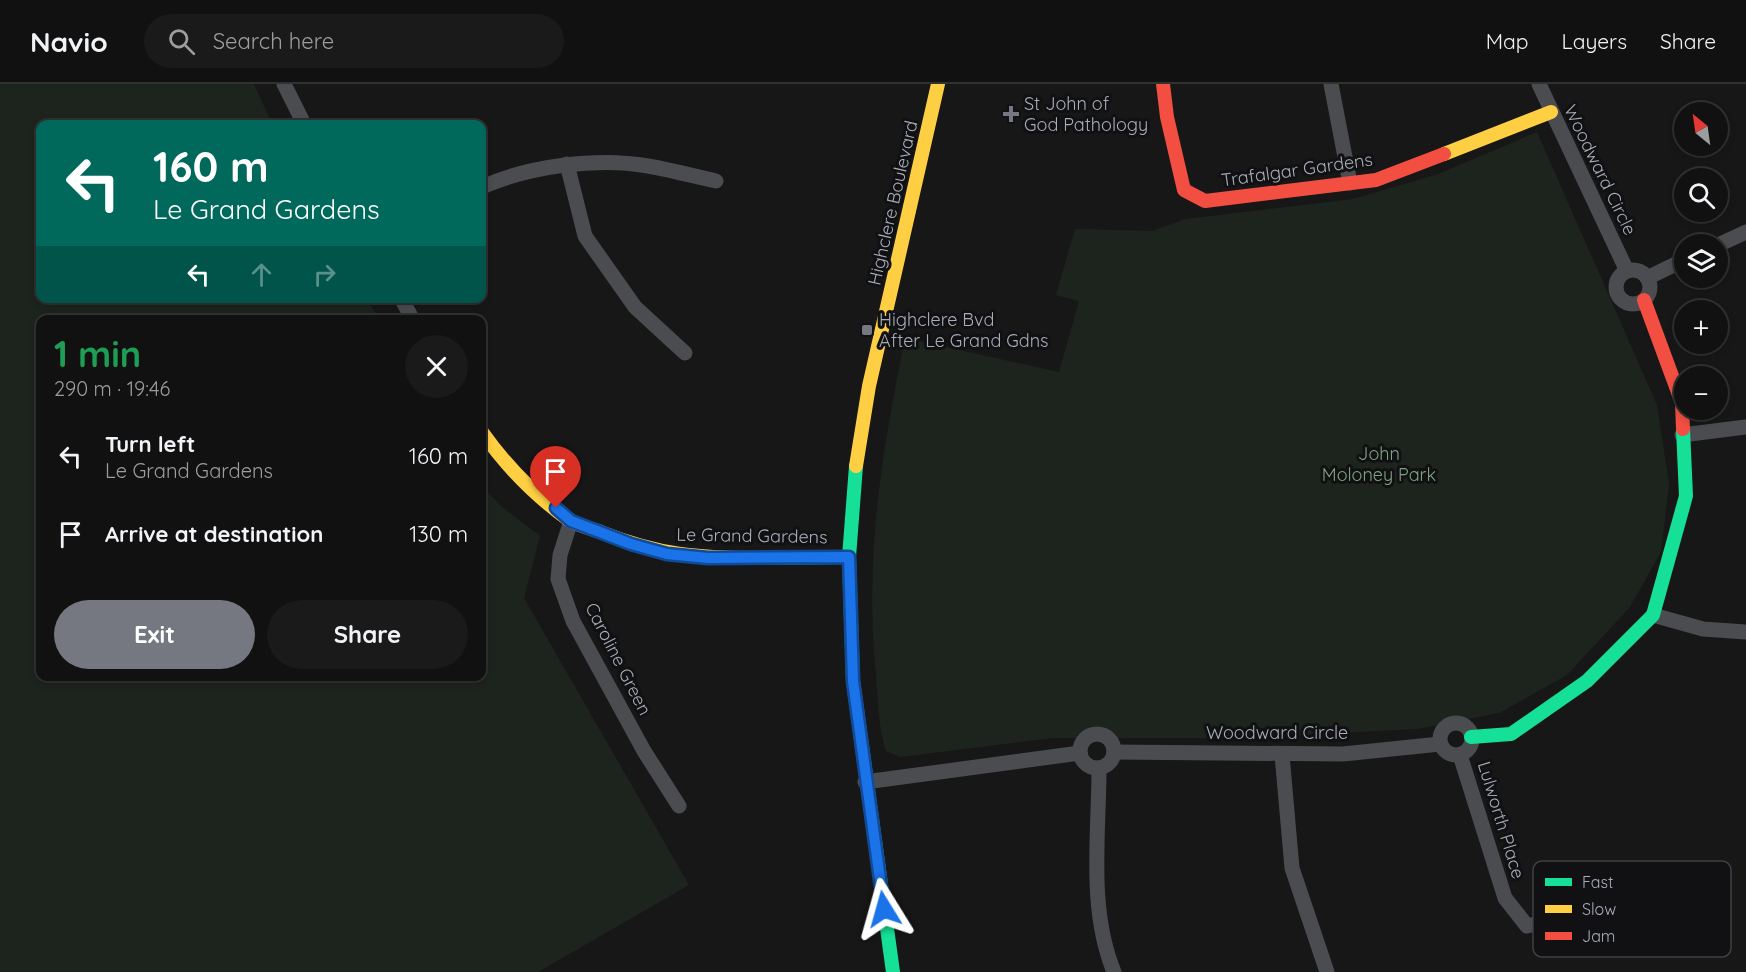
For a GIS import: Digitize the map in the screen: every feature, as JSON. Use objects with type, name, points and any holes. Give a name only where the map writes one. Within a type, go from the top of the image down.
[{"type":"street","points":[[284,84],[302,120]]},
{"type":"street","name":"Highclere Boulevard","points":[[893,972],[865,782],[850,637],[849,557],[856,461],[869,386],[939,84]]},
{"type":"street","name":"Trafalgar Gardens","points":[[1163,84],[1167,117],[1184,190],[1205,201],[1376,180],[1551,112]]},
{"type":"street","points":[[1331,84],[1350,183]]},
{"type":"street","name":"Woodward Circle","points":[[1539,84],[1627,271]]},
{"type":"street","points":[[567,164],[585,236],[635,307],[685,353]]},
{"type":"street","points":[[486,185],[507,175],[567,164],[646,165],[716,181]]},
{"type":"street","points":[[1728,240],[1746,232]]},
{"type":"street","points":[[1647,278],[1674,265]]},
{"type":"street","points":[[1627,271],[1639,271],[1647,278],[1650,290],[1644,300],[1628,303],[1618,296],[1616,284],[1627,271]]},
{"type":"street","points":[[1471,738],[1511,734],[1587,681],[1653,615],[1686,496],[1682,403],[1644,300]]},
{"type":"street","points":[[1682,435],[1746,427]]},
{"type":"street","name":"Le Grand Gardens","points":[[486,437],[510,470],[571,521],[631,544],[667,554],[708,558],[849,557]]},
{"type":"street","name":"Caroline Green","points":[[571,521],[560,555],[558,579],[573,621],[644,752],[679,806]]},
{"type":"street","points":[[1653,615],[1703,629],[1746,633]]},
{"type":"street","points":[[1454,723],[1466,727],[1471,738],[1469,748],[1460,754],[1448,753],[1440,744],[1443,730],[1454,723]]},
{"type":"street","points":[[1098,735],[1110,740],[1114,752],[1109,763],[1099,768],[1087,765],[1080,753],[1085,740],[1098,735]]},
{"type":"street","name":"Woodward Circle","points":[[1114,752],[1343,754],[1440,744]]},
{"type":"street","points":[[865,782],[1080,753]]},
{"type":"street","name":"Lulworth Place","points":[[1460,754],[1505,898],[1527,926],[1533,925]]},
{"type":"street","points":[[1282,755],[1292,868],[1327,972]]},
{"type":"street","points":[[1099,768],[1096,898],[1108,957],[1114,972]]},
{"type":"green space","points":[[0,84],[254,84],[270,120],[36,120],[36,303],[369,303],[377,315],[36,315],[36,681],[486,681],[486,490],[502,507],[540,536],[524,598],[689,885],[538,972],[0,972]]},
{"type":"green space","name":"John Moloney Park","points":[[1537,132],[1657,405],[1669,484],[1661,552],[1630,607],[1567,675],[1499,713],[1417,729],[1242,738],[1052,738],[900,757],[886,751],[879,713],[872,588],[877,505],[905,338],[1059,372],[1079,301],[1056,295],[1075,229],[1152,231],[1185,219],[1353,199],[1438,174]]},
{"type":"traffic: fast","points":[[1471,737],[1511,734],[1587,681],[1653,615],[1686,496],[1683,429]]},
{"type":"traffic: fast","points":[[856,466],[849,557],[853,681],[893,972]]},
{"type":"traffic: fast","points":[[757,558],[849,557]]},
{"type":"traffic: slow","points":[[856,466],[869,386],[938,84]]},
{"type":"traffic: slow","points":[[1444,154],[1551,112]]},
{"type":"traffic: slow","points":[[486,437],[522,480],[544,501],[573,522],[661,551],[697,556],[757,558]]},
{"type":"traffic: jam","points":[[1163,84],[1167,117],[1184,190],[1205,201],[1376,180],[1444,154]]},
{"type":"traffic: jam","points":[[1644,300],[1682,403],[1683,429]]},
{"type":"place","name":"St John of God Pathology","points":[[1011,114]]},
{"type":"place","name":"Highclere Bvd After Le Grand Gdns","points":[[867,330]]},
{"type":"route","points":[[556,508],[571,521],[631,544],[667,554],[708,558],[849,557],[848,600],[853,681],[884,909]]}]
